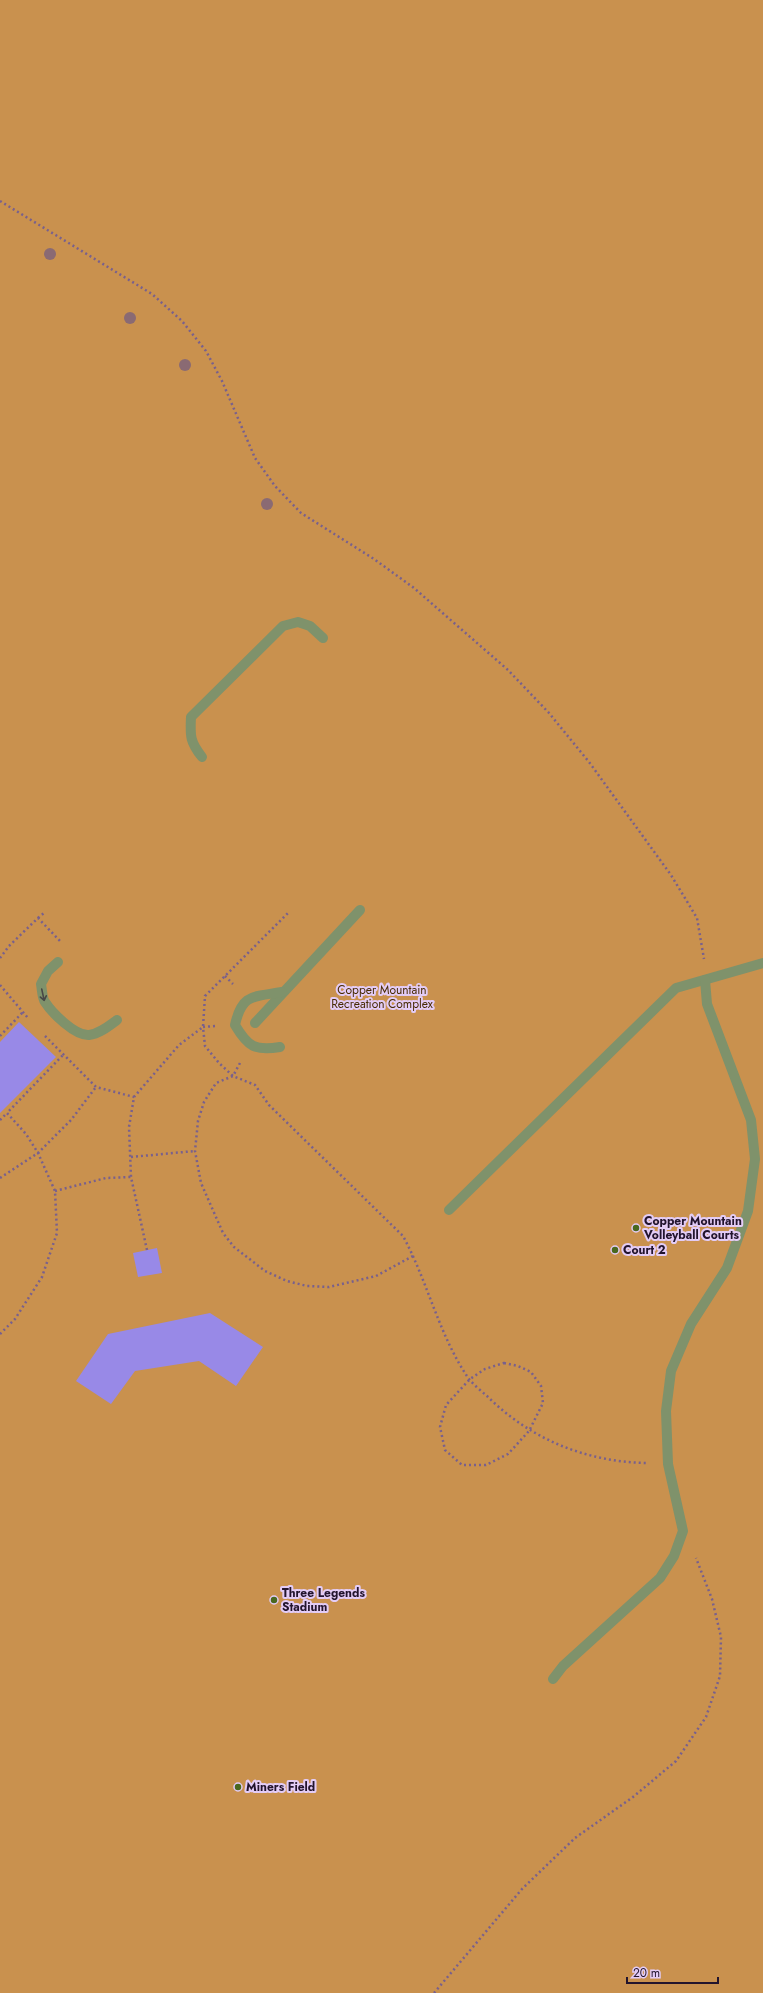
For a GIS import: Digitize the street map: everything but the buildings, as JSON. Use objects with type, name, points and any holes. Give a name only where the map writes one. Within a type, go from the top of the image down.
[{"type":"street","points":[[202,757],[193,746],[191,740],[191,717],[247,661],[283,626],[298,622],[310,626],[323,638]]},
{"type":"street","points":[[255,1023],[282,992],[360,910]]},
{"type":"street","points":[[58,962],[48,971],[41,984],[44,1001],[60,1019],[76,1033],[88,1035],[103,1030],[117,1020]]},
{"type":"street","points":[[449,1210],[676,988],[763,963]]},
{"type":"street","points":[[553,1679],[564,1666],[660,1578],[674,1556],[683,1531],[668,1464],[666,1411],[671,1371],[691,1324],[727,1268],[748,1211],[755,1159],[751,1120],[707,1004],[705,980]]},
{"type":"street","points":[[280,1047],[266,1049],[250,1045],[241,1036],[235,1025],[240,1007],[246,1000],[282,992]]},
{"type":"path","points":[[0,201],[152,294],[182,321],[206,351],[222,381],[255,458],[275,486],[301,513],[374,559],[414,588],[508,670],[549,713],[588,762],[671,875],[697,918],[704,957]]},
{"type":"path","points":[[0,958],[9,946],[44,913]]},
{"type":"path","points":[[288,913],[205,996],[202,1027],[205,1046],[233,1076],[254,1085],[269,1105],[403,1236],[447,1337],[470,1379],[500,1410],[529,1431],[577,1452],[625,1463],[668,1464]]},
{"type":"path","points":[[38,918],[65,946]]},
{"type":"path","points":[[0,1036],[23,1012]]},
{"type":"path","points":[[147,1250],[132,1177],[130,1126],[134,1097],[180,1045],[202,1027],[235,1025]]},
{"type":"path","points":[[0,1120],[63,1055]]},
{"type":"path","points":[[233,1076],[216,1084],[204,1102],[198,1121],[195,1151],[201,1183],[223,1233],[234,1247],[265,1271],[294,1283],[307,1286],[329,1287],[376,1276],[413,1256]]},
{"type":"path","points":[[0,1178],[38,1153],[71,1120],[96,1087]]},
{"type":"path","points":[[0,1334],[16,1319],[42,1277],[57,1233],[55,1191],[38,1153],[26,1134],[7,1113]]},
{"type":"path","points":[[131,1157],[195,1151]]},
{"type":"path","points":[[55,1191],[99,1179],[132,1177]]},
{"type":"path","points":[[504,1363],[518,1366],[531,1372],[541,1386],[543,1403],[529,1431],[508,1454],[486,1465],[462,1465],[444,1450],[440,1427],[446,1405],[470,1379],[485,1369],[504,1363]]},
{"type":"path","points":[[434,1993],[522,1889],[575,1838],[633,1797],[676,1761],[706,1717],[720,1676],[721,1637],[712,1598],[683,1531]]},
{"type":"green space","name":"Copper Mountain Recreation Complex","points":[[0,0],[763,0],[763,1993],[0,1993]]},
{"type":"place","name":"Copper Mountain Volleyball Courts","points":[[636,1228]]},
{"type":"place","name":"Court 2","points":[[615,1250]]},
{"type":"place","name":"Three Legends Stadium","points":[[274,1600]]},
{"type":"place","name":"Miners Field","points":[[238,1787]]}]
